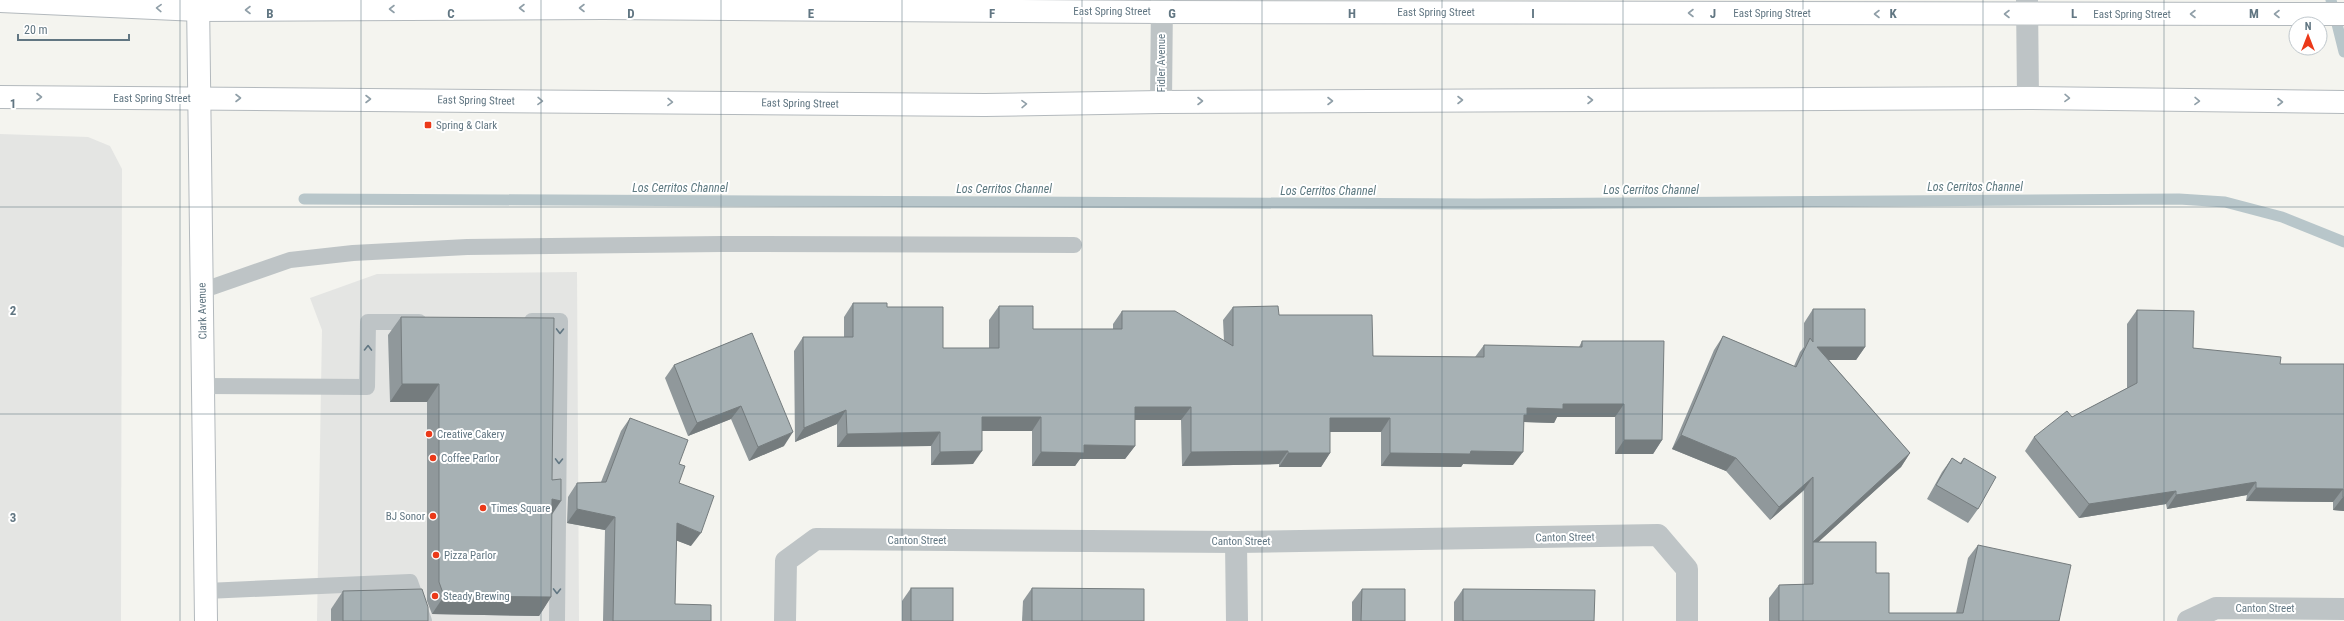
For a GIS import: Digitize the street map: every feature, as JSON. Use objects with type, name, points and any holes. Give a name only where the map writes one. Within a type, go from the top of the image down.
[{"type":"main road","name":"East Spring Street","points":[[0,1],[198,5],[603,8],[1162,6],[2028,7],[2232,14],[2344,14]]},
{"type":"main road","name":"Clark Avenue","points":[[198,5],[206,621]]},
{"type":"main road","name":"East Spring Street","points":[[0,97],[985,105],[1161,102],[2028,98],[2241,102],[2344,102]]},
{"type":"street","name":"Fidler Avenue","points":[[1161,102],[1162,6]]},
{"type":"street","points":[[2028,7],[2028,98]]},
{"type":"street","name":"Canton Street","points":[[785,621],[786,561],[816,539],[1236,542],[1658,535],[1687,570],[1687,621]]},
{"type":"street","points":[[1236,542],[1237,621]]},
{"type":"street","name":"Canton Street","points":[[2188,621],[2216,608],[2344,609]]},
{"type":"lane","points":[[201,291],[290,260],[353,253],[467,247],[721,244],[1074,245]]},
{"type":"lane","points":[[520,321],[560,321],[557,621]]},
{"type":"lane","points":[[202,386],[367,387],[368,322],[432,322]]},
{"type":"lane","points":[[206,591],[410,582],[424,621]]},
{"type":"shaded area","points":[[0,134],[88,137],[110,146],[122,169],[121,621],[0,621]]},
{"type":"shaded area","points":[[577,272],[579,621],[317,621],[322,330],[310,298],[377,274]]},
{"type":"building","points":[[853,303],[887,303],[887,307],[943,307],[943,348],[999,348],[999,306],[1033,306],[1033,329],[1122,329],[1122,311],[1175,311],[1233,346],[1233,307],[1278,306],[1279,315],[1372,315],[1373,356],[1484,357],[1484,345],[1582,347],[1582,341],[1664,341],[1662,440],[1624,440],[1624,404],[1563,404],[1563,409],[1527,408],[1527,415],[1524,415],[1523,452],[1471,451],[1470,454],[1390,453],[1390,418],[1330,418],[1330,453],[1288,453],[1288,451],[1191,452],[1191,407],[1135,407],[1135,446],[1084,445],[1084,453],[1041,452],[1041,417],[982,417],[982,451],[940,452],[940,432],[847,434],[846,410],[804,428],[803,337],[853,337]]},
{"type":"building","points":[[1813,309],[1865,309],[1865,347],[1817,347],[1910,453],[1813,542],[1813,477],[1779,507],[1736,458],[1681,435],[1723,336],[1796,367],[1810,338],[1813,342]]},
{"type":"building","points":[[2137,310],[2194,311],[2193,348],[2281,357],[2280,364],[2344,364],[2344,497],[2343,489],[2256,488],[2256,482],[2176,495],[2176,491],[2089,504],[2034,437],[2067,411],[2072,417],[2137,383]]},
{"type":"building","name":"Times Square","points":[[401,317],[554,318],[552,480],[561,479],[561,501],[552,499],[551,597],[444,596],[439,582],[439,384],[402,384]]},
{"type":"building","points":[[752,333],[793,432],[758,447],[741,406],[697,423],[674,365]]},
{"type":"building","points":[[630,418],[688,440],[679,464],[685,466],[679,483],[714,496],[701,533],[677,523],[675,604],[711,605],[711,621],[613,621],[615,517],[577,509],[577,483],[606,482]]},
{"type":"building","points":[[1952,458],[1961,464],[1964,458],[1996,477],[1978,509],[1936,485]]},
{"type":"building","points":[[1813,542],[1876,542],[1876,573],[1889,573],[1889,613],[1963,613],[1978,545],[2071,565],[2059,621],[1779,621],[1779,585],[1813,584]]},
{"type":"building","points":[[911,588],[953,588],[953,621],[911,621]]},
{"type":"building","points":[[1032,588],[1144,589],[1144,621],[1032,621]]},
{"type":"building","points":[[422,589],[428,607],[428,621],[343,621],[343,591]]},
{"type":"building","points":[[1362,589],[1405,589],[1405,621],[1361,621]]},
{"type":"building","points":[[1463,589],[1595,590],[1594,621],[1463,621]]},
{"type":"waterway","points":[[2331,0],[2344,52]]},
{"type":"waterway","name":"Los Cerritos Channel","points":[[304,199],[1477,204],[2179,199],[2225,202],[2282,217],[2344,242]]},
{"type":"place","name":"Spring & Clark","points":[[428,125]]},
{"type":"place","name":"Creative Cakery","points":[[429,434]]},
{"type":"place","name":"Coffee Parlor","points":[[433,458]]},
{"type":"place","name":"Times Square","points":[[483,508]]},
{"type":"place","name":"BJ Sonor","points":[[433,516]]},
{"type":"place","name":"Pizza Parlor","points":[[436,555]]},
{"type":"place","name":"Steady Brewing","points":[[435,596]]}]
